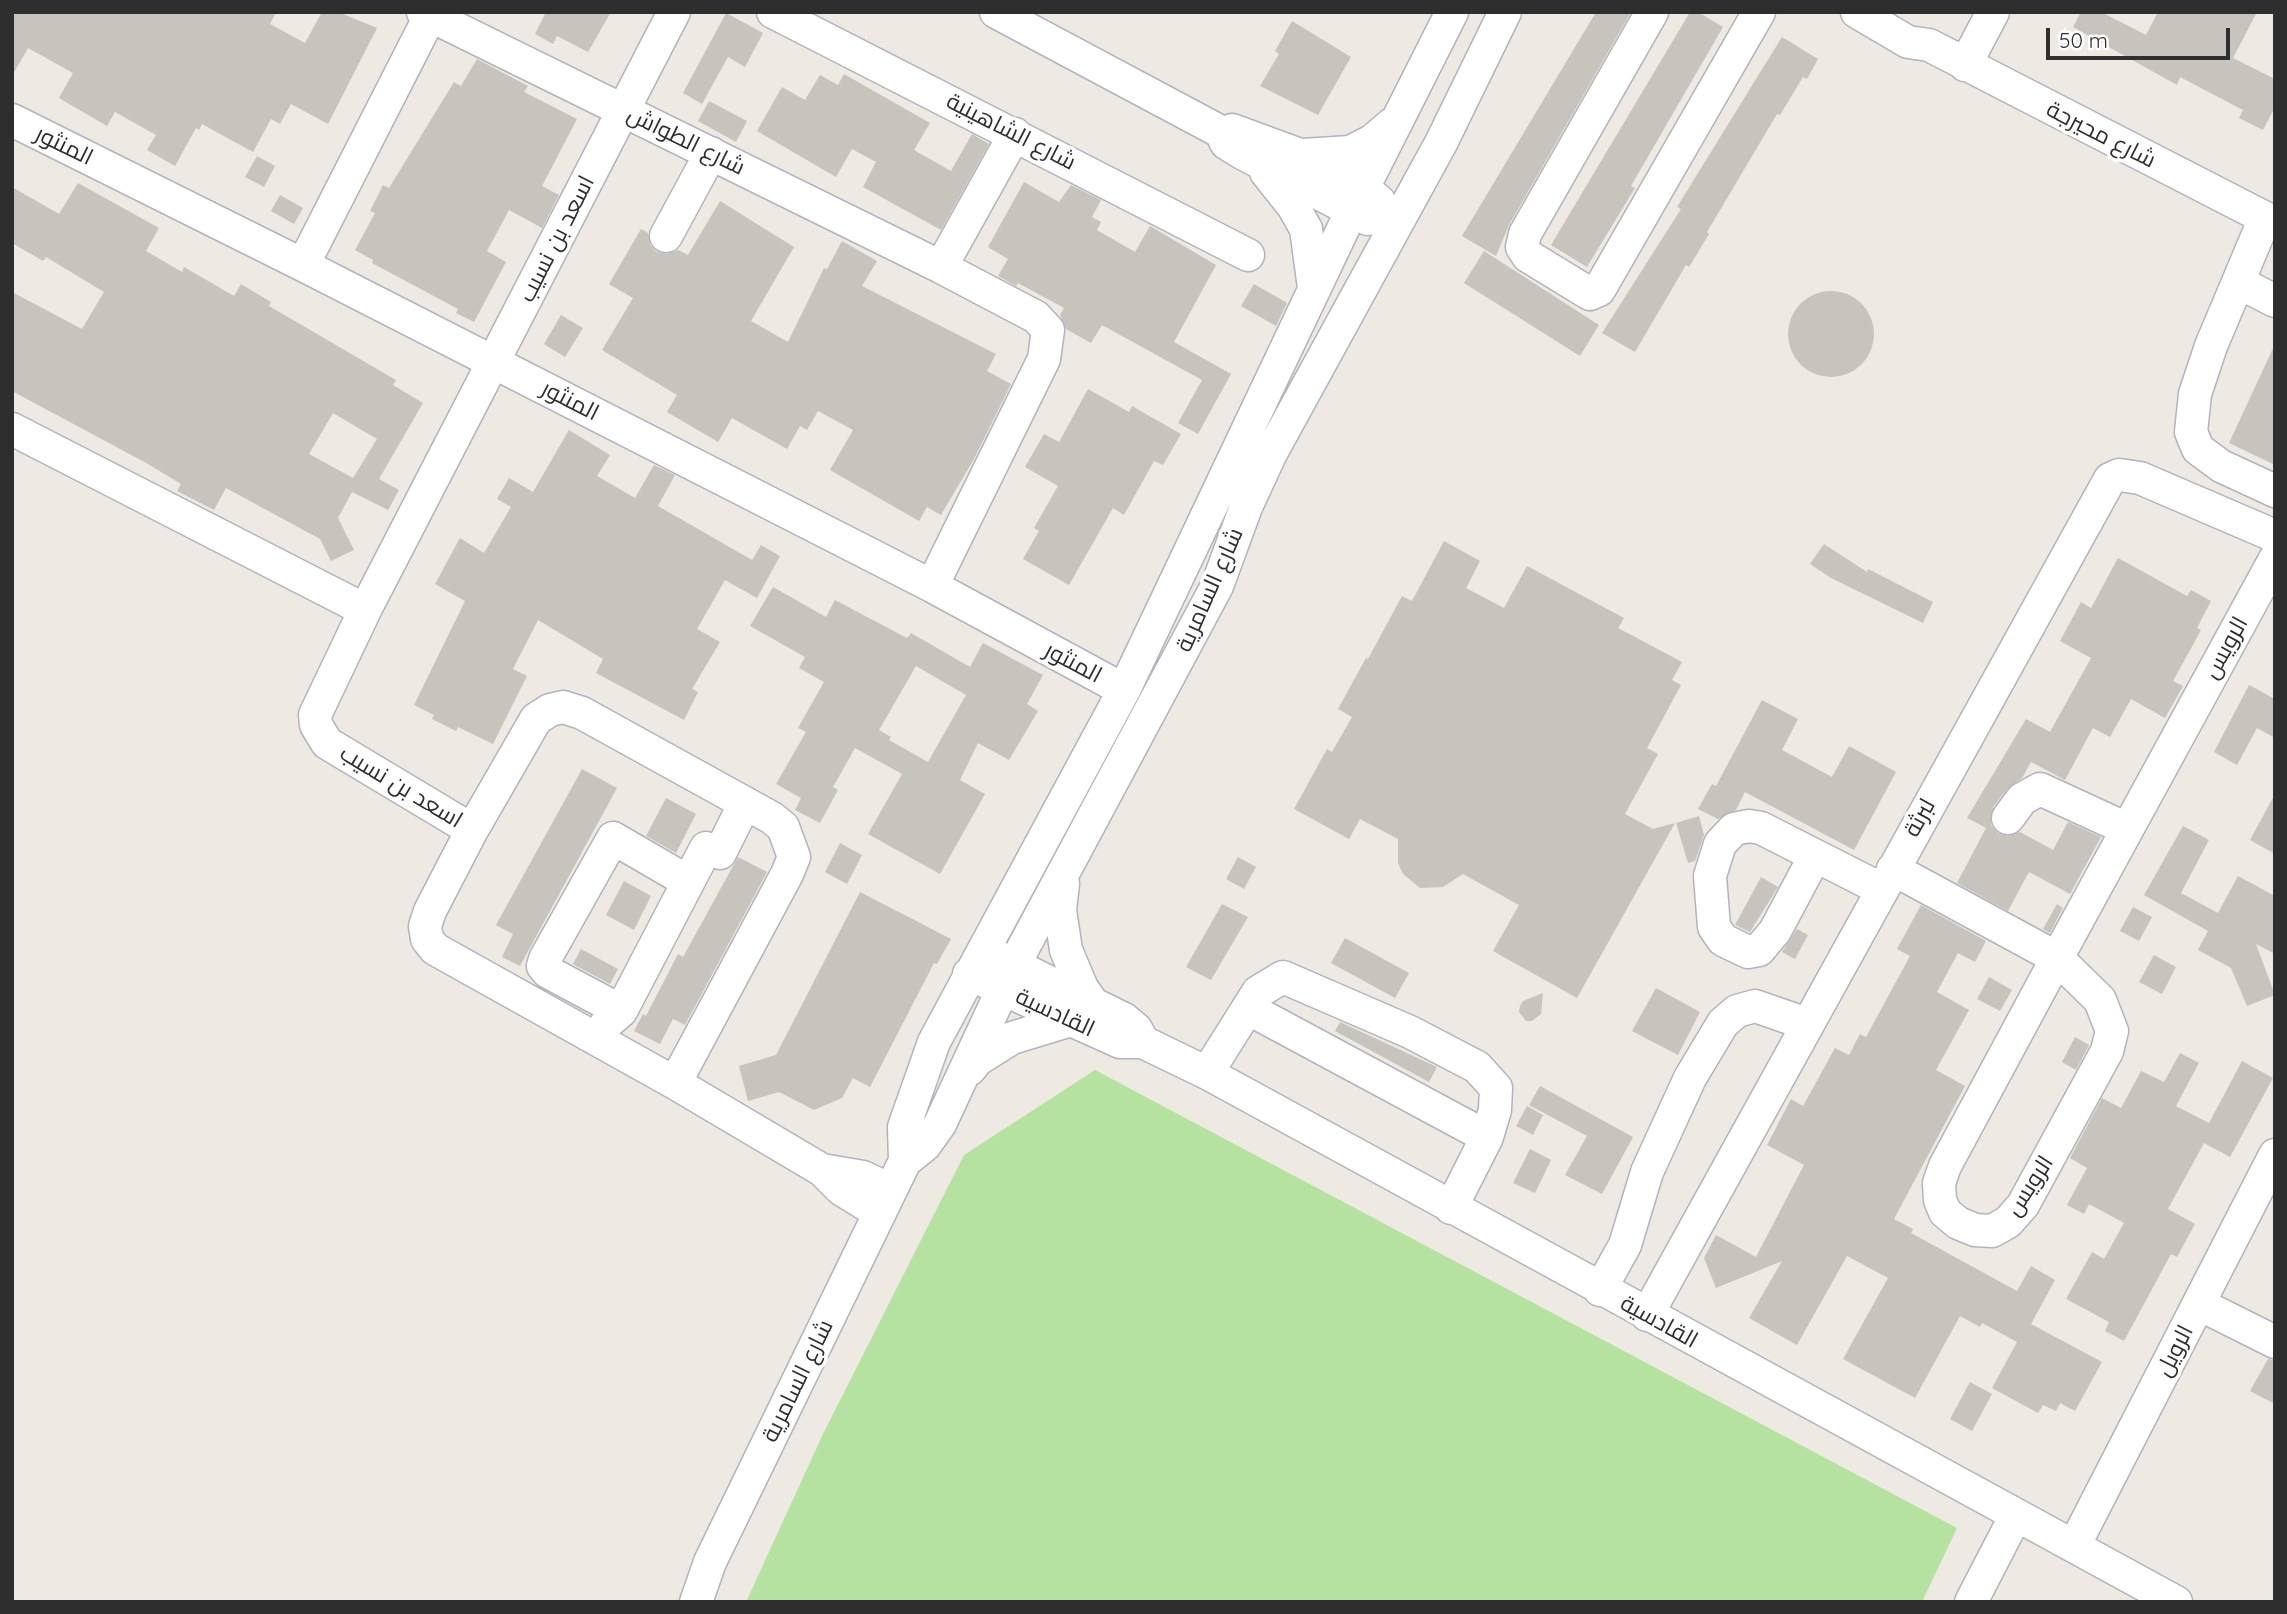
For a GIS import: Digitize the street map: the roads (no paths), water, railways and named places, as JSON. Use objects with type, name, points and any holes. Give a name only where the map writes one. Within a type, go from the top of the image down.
[{"type":"street","name":"اسعد بن نسيب","points":[[674,12],[365,610],[319,703],[316,725],[319,734],[338,751],[472,830],[536,719],[550,710],[563,707],[582,713],[745,803],[783,827],[794,857],[675,1083]]},
{"type":"street","name":"شارع الشاهينية","points":[[773,12],[1248,256]]},
{"type":"street","points":[[996,12],[1220,132],[1226,143],[1259,163],[1357,200],[1381,203],[1393,226]]},
{"type":"street","name":"شارع السامرية","points":[[905,1161],[903,1140],[907,1114],[934,1042],[1124,690],[1314,288],[1452,12]]},
{"type":"street","name":"شارع السامرية","points":[[696,1602],[710,1562],[905,1161],[933,1135],[965,1076],[1009,977],[1205,610],[1258,480],[1393,226],[1441,143],[1505,12]]},
{"type":"street","points":[[1653,12],[1525,234],[1522,247],[1528,256],[1590,294],[1599,290],[1759,12]]},
{"type":"street","name":"شارع محيرجة","points":[[1857,12],[1908,42],[1929,45],[2270,221]]},
{"type":"street","name":"شارع محيرجة","points":[[1889,12],[1919,31],[1929,45]]},
{"type":"street","points":[[1965,65],[1993,12]]},
{"type":"street","name":"شارع الطواش","points":[[303,265],[427,14],[942,268],[1035,317],[1048,330],[1048,342],[1044,359],[932,586]]},
{"type":"street","points":[[1300,155],[1340,153],[1361,148],[1403,113]]},
{"type":"street","name":"المنثور","points":[[12,120],[303,265],[932,586],[1124,690]]},
{"type":"street","points":[[1220,132],[1234,130],[1300,155],[1357,200]]},
{"type":"street","points":[[942,268],[1015,134]]},
{"type":"street","points":[[666,236],[710,153]]},
{"type":"street","points":[[1259,163],[1293,206],[1306,229],[1314,288]]},
{"type":"street","points":[[2270,221],[2238,282],[2211,346],[2195,394],[2191,432],[2198,449],[2221,466],[2275,491]]},
{"type":"street","points":[[2238,282],[2275,301]]},
{"type":"street","points":[[12,429],[365,610]]},
{"type":"street","name":"لبرثة","points":[[1647,1315],[2110,479],[2119,475],[2140,478],[2275,536]]},
{"type":"street","name":"الرويس","points":[[2057,958],[2100,1000],[2106,1010],[2112,1031],[2107,1051],[2023,1205],[2008,1222],[1992,1231],[1975,1230],[1958,1223],[1945,1212],[1940,1200],[1939,1183],[1945,1166],[2057,958],[2127,829],[2275,559]]},
{"type":"street","points":[[2008,818],[2022,799],[2040,789],[2127,829]]},
{"type":"street","points":[[597,1041],[610,1017],[621,1010],[706,848],[720,853],[745,803]]},
{"type":"street","points":[[472,830],[430,911],[425,926],[427,939],[446,956],[675,1083],[822,1170],[863,1177],[885,1202]]},
{"type":"street","points":[[621,1010],[545,970],[545,959],[613,838],[687,881]]},
{"type":"street","points":[[1815,856],[1887,879],[2057,958]]},
{"type":"street","points":[[965,1076],[977,1060],[1012,1038],[1082,1012],[1061,930],[1061,890],[1066,869]]},
{"type":"street","name":"القادسية","points":[[976,962],[1082,1012],[1130,1023],[1143,1042],[1207,1073],[2015,1517],[2176,1602]]},
{"type":"street","points":[[1207,1073],[1258,992],[1283,977],[1410,1032],[1477,1067],[1496,1088],[1495,1110],[1487,1137],[1451,1208]]},
{"type":"street","points":[[1600,1290],[1625,1245],[1647,1172],[1685,1090],[1723,1023],[1737,1011],[1755,1006],[1807,1024]]},
{"type":"street","points":[[1248,1009],[1487,1137]]},
{"type":"street","name":"الرويل","points":[[2074,1546],[2275,1155]]},
{"type":"street","points":[[2199,1304],[2275,1342]]},
{"type":"street","points":[[1971,1602],[2015,1517]]}]
